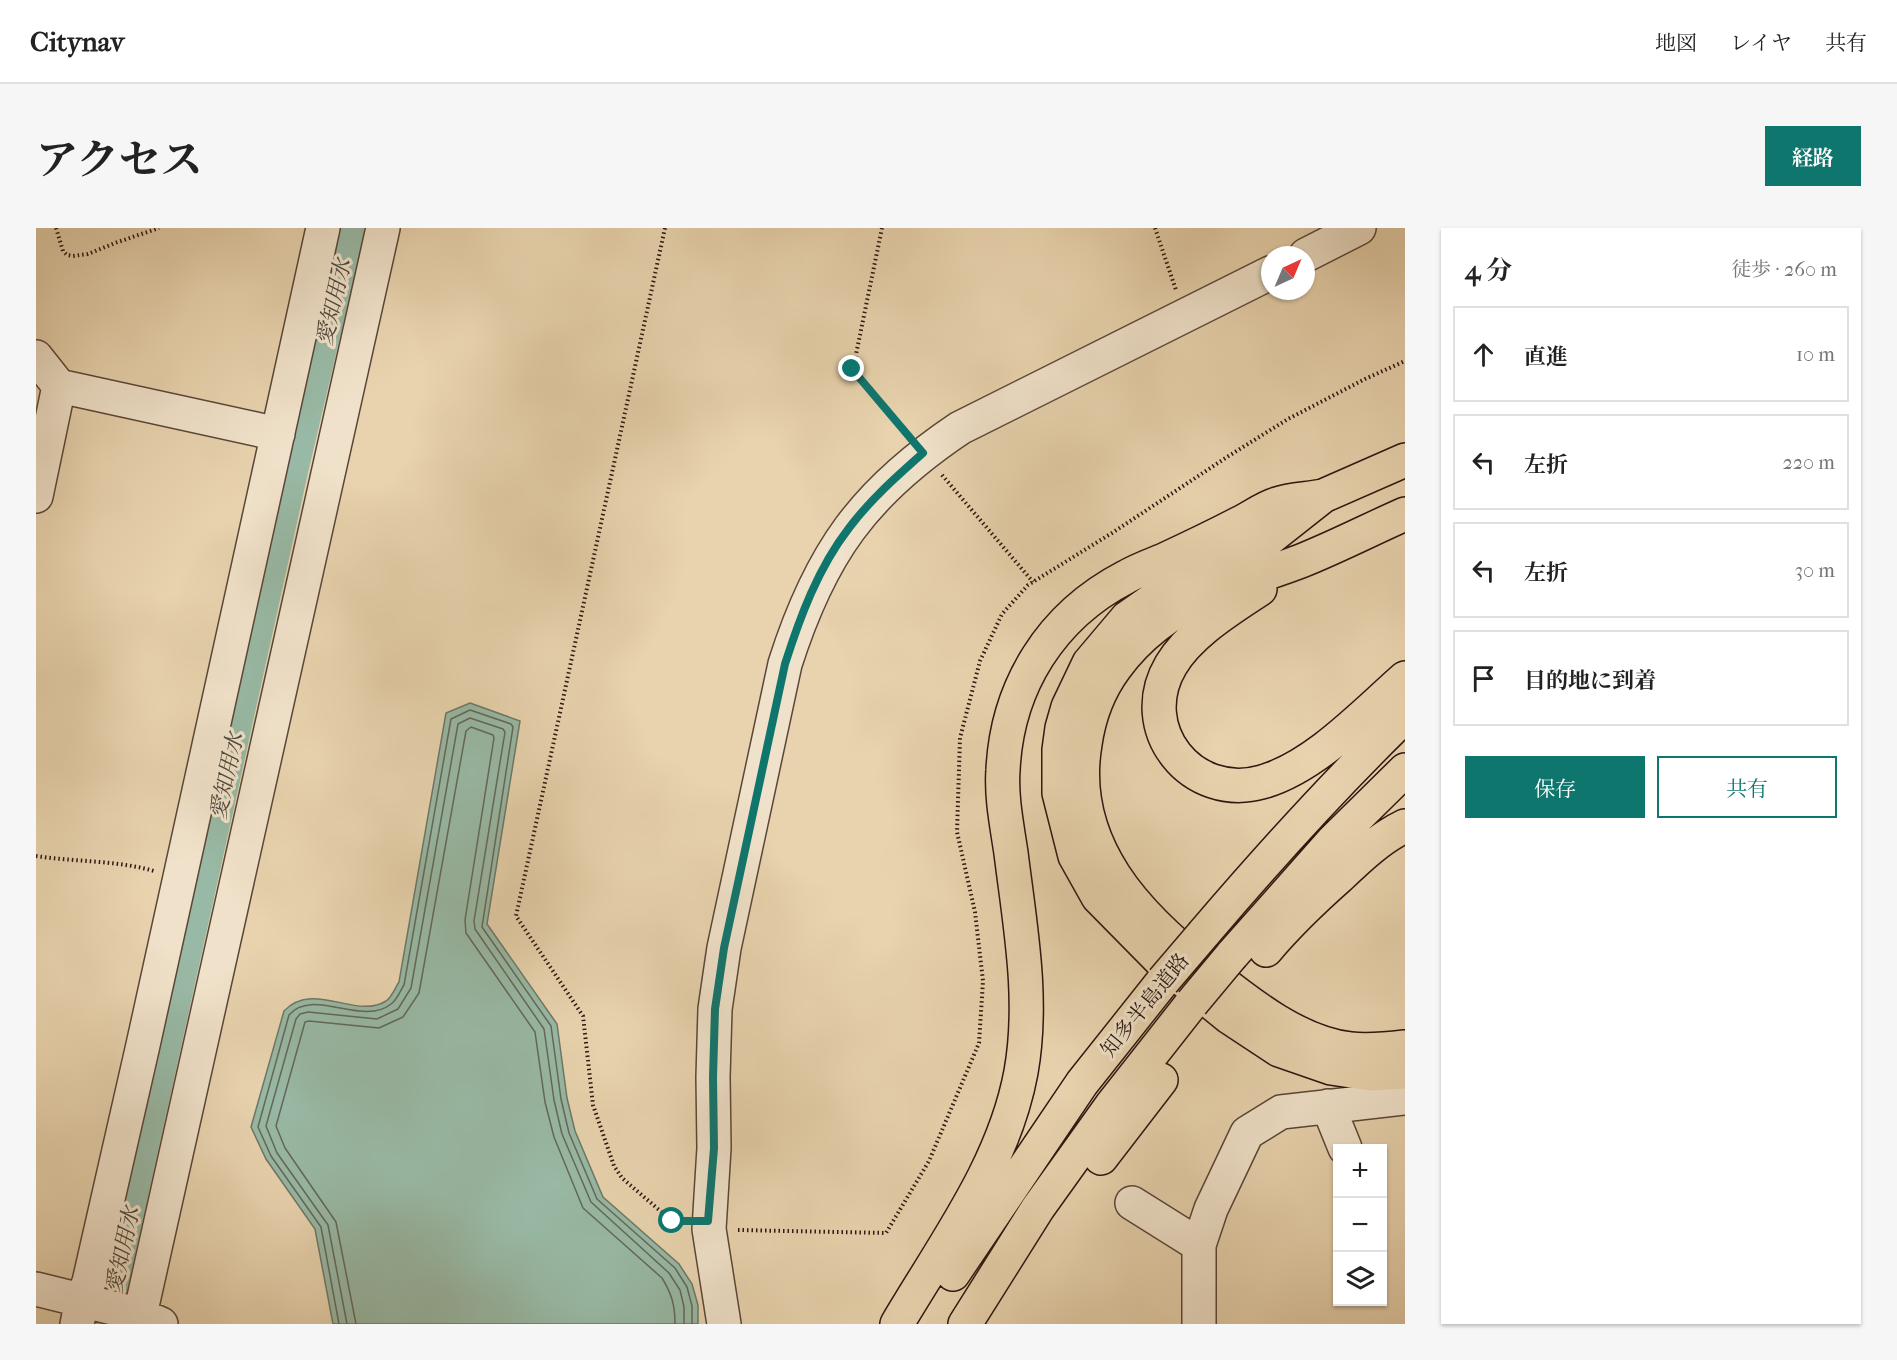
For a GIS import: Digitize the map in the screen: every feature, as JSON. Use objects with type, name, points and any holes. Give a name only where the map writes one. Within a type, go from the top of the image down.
[{"type":"highway","points":[[897,1324],[969,1205],[996,1152],[1015,1098],[1021,1072],[1027,1006],[1025,955],[1005,810],[1003,771],[1008,724],[1020,687],[1038,654],[1062,624],[1091,599],[1125,577],[1190,548],[1277,504],[1323,496],[1405,460]]},
{"type":"highway","points":[[1323,496],[1266,541],[1215,564],[1161,594],[1127,618],[1105,642],[1089,663],[1068,707],[1059,750],[1059,793],[1075,856],[1098,897],[1164,964],[1228,1017],[1279,1050],[1331,1068],[1371,1074],[1405,1072]]},
{"type":"highway","points":[[1405,514],[1302,561],[1206,596],[1176,612],[1132,648],[1101,688],[1092,710],[1082,763],[1086,816],[1105,862],[1122,888],[1150,921],[1179,949],[1244,1000],[1280,1024],[1314,1039],[1350,1049],[1405,1047]]},
{"type":"highway","points":[[1302,561],[1217,618],[1183,650],[1171,665],[1163,683],[1160,698],[1163,731],[1172,752],[1187,768],[1204,778],[1232,786],[1261,783],[1291,771],[1313,758],[1405,678]]},
{"type":"highway","name":"知多半島道路","points":[[922,1324],[961,1260],[1082,1083],[1163,981],[1270,855],[1405,716]]},
{"type":"highway","name":"知多半島道路","points":[[969,1318],[1038,1208],[1111,1106],[1200,1010],[1239,964],[1334,841],[1405,770]]},
{"type":"highway","points":[[1239,964],[1281,932],[1378,842],[1405,826]]},
{"type":"street","points":[[85,1310],[89,1282],[323,228]]},
{"type":"street","points":[[36,1289],[85,1310],[147,1321],[383,228]]},
{"type":"street","points":[[1315,250],[1359,228]]},
{"type":"street","points":[[724,1324],[708,1221],[714,1148],[713,1065],[718,988],[726,937],[785,664],[814,586],[848,528],[871,502],[923,453],[960,428],[1261,278]]},
{"type":"street","points":[[36,357],[59,386],[278,434]]},
{"type":"street","points":[[36,496],[59,386]]},
{"type":"street","points":[[1199,1324],[1199,1245],[1211,1209],[1247,1133],[1281,1112],[1405,1098]]},
{"type":"street","points":[[1328,1106],[1343,1144]]},
{"type":"street","points":[[1132,1203],[1199,1245]]},
{"type":"path","points":[[56,228],[63,251],[73,256],[88,254],[159,228]]},
{"type":"path","points":[[665,228],[516,916],[583,1016],[593,1105],[614,1166],[622,1178],[672,1221],[708,1221]]},
{"type":"path","points":[[882,228],[852,369],[1033,582]]},
{"type":"path","points":[[1155,228],[1186,315]]},
{"type":"path","points":[[36,856],[133,865],[180,878]]},
{"type":"water","points":[[470,703],[520,721],[487,924],[557,1024],[567,1098],[575,1131],[603,1197],[679,1264],[692,1284],[698,1305],[698,1324],[333,1324],[315,1229],[266,1159],[251,1127],[284,1011],[296,1002],[308,999],[374,1006],[386,1001],[399,982],[446,713]]},
{"type":"waterway","name":"愛知用水","points":[[106,1324],[295,469],[352,228]]},
{"type":"route","points":[[672,1221],[708,1221],[714,1148],[715,1009],[724,948],[759,776],[785,664],[798,624],[814,586],[848,528],[882,490],[923,453],[852,369]]}]
